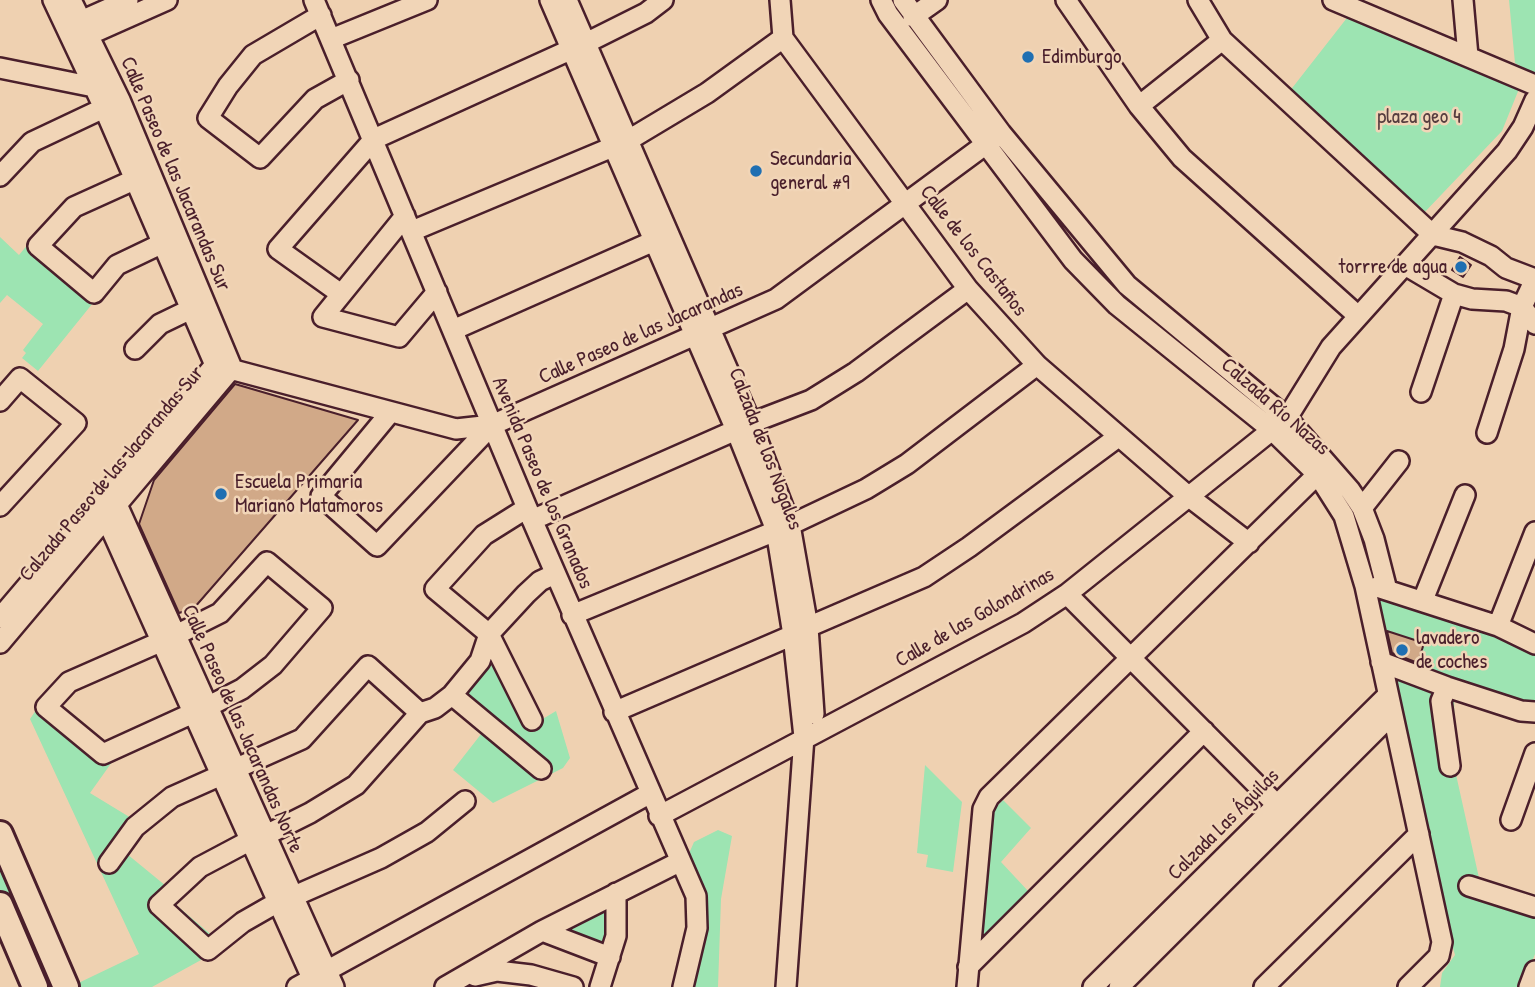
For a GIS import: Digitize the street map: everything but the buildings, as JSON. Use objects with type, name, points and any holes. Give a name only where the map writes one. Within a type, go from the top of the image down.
[{"type":"main road","points":[[0,834],[66,987]]},
{"type":"main road","points":[[0,905],[7,941],[35,987]]},
{"type":"street","name":"Calle Paseo de las Jacarandas Sur","points":[[53,0],[77,31],[143,175],[224,366]]},
{"type":"street","name":"Calle Paseo de las Jacarandas Sur","points":[[71,0],[77,31],[94,87],[143,175],[163,243],[191,309],[224,366]]},
{"type":"street","points":[[77,31],[128,0]]},
{"type":"street","points":[[77,31],[167,0]]},
{"type":"street","points":[[331,39],[427,0]]},
{"type":"street","name":"Calzada de los Nogales","points":[[550,0],[579,46]]},
{"type":"street","name":"Calzada de los Nogales","points":[[567,0],[579,46],[744,427],[783,528],[800,631],[810,734],[795,946],[786,987]]},
{"type":"street","points":[[341,294],[278,249],[373,139],[579,46],[646,13],[663,0]]},
{"type":"street","points":[[437,292],[400,337],[323,317],[408,223],[620,144],[707,93],[783,38],[780,0]]},
{"type":"street","name":"Calzada Río Nazas","points":[[881,0],[888,14],[993,139]]},
{"type":"street","points":[[908,8],[937,0]]},
{"type":"street","points":[[1066,0],[1139,106],[1182,158],[1357,315]]},
{"type":"street","points":[[1198,0],[1222,40],[1433,235],[1462,242],[1491,256],[1506,268],[1535,279],[1522,307],[1514,349],[1487,433]]},
{"type":"street","points":[[1333,0],[1535,85]]},
{"type":"street","points":[[1463,0],[1468,56]]},
{"type":"street","points":[[318,7],[253,55],[228,86],[208,118],[260,158],[315,99],[349,80]]},
{"type":"street","name":"Avenida Paseo de los Granados","points":[[318,7],[529,514],[695,896],[698,912],[683,987]]},
{"type":"street","name":"Calzada Río Nazas","points":[[908,8],[1073,260],[1117,305],[1280,424],[1362,508],[1387,590]]},
{"type":"street","name":"Calle de los Castaños","points":[[783,38],[968,289],[1037,365],[1188,496],[1250,542]]},
{"type":"street","points":[[1139,106],[1222,40]]},
{"type":"street","points":[[0,68],[94,87]]},
{"type":"street","points":[[1280,424],[1331,347],[1357,315],[1507,152],[1523,127],[1535,100]]},
{"type":"street","points":[[0,176],[32,142],[104,108]]},
{"type":"street","name":"Calle Paseo de las Jacarandas","points":[[224,366],[388,414],[456,429],[492,425],[776,299],[993,139]]},
{"type":"street","name":"Calzada de los Nogales","points":[[620,144],[654,241],[703,333]]},
{"type":"street","points":[[143,175],[74,207],[38,246],[94,293],[117,265],[163,243]]},
{"type":"street","points":[[453,330],[654,241]]},
{"type":"street","points":[[1405,265],[1454,293],[1472,299],[1506,301],[1522,307],[1535,324]]},
{"type":"street","points":[[532,720],[489,634],[435,589],[484,535],[529,514],[811,400],[856,372],[968,289]]},
{"type":"street","points":[[1421,392],[1454,293]]},
{"type":"street","points":[[135,349],[160,324],[191,309]]},
{"type":"street","points":[[572,615],[783,528],[866,489],[907,464],[1037,365]]},
{"type":"street","name":"Calzada Paseo de las Jacarandas Sur","points":[[0,643],[108,503],[224,366]]},
{"type":"street","points":[[0,401],[20,378],[76,423],[0,506]]},
{"type":"street","points":[[388,414],[321,496],[377,545],[492,425]]},
{"type":"street","name":"Calle de las Golondrinas","points":[[659,816],[1023,623],[1067,594],[1280,424]]},
{"type":"street","points":[[614,712],[923,577],[1118,437]]},
{"type":"street","points":[[1362,508],[1399,461]]},
{"type":"street","points":[[967,977],[986,801],[1323,469]]},
{"type":"street","name":"Calzada Río Nazas","points":[[1323,469],[1344,516],[1365,586],[1442,942],[1442,951],[1408,987]]},
{"type":"street","points":[[1423,600],[1465,495]]},
{"type":"street","name":"Calzada Paseo de las Jacarandas Sur","points":[[0,618],[108,503]]},
{"type":"street","name":"Calle Paseo de las Jacarandas Norte","points":[[108,503],[285,900],[317,982]]},
{"type":"street","points":[[1498,626],[1535,532]]},
{"type":"street","points":[[267,562],[322,608],[273,664],[242,689],[103,754],[46,707],[69,682],[168,639],[220,613],[267,562]]},
{"type":"street","points":[[465,801],[427,832],[381,858],[285,900],[243,922],[208,950],[159,905],[200,867],[310,813],[356,785],[420,713],[435,708],[452,695],[480,661],[489,634],[526,594],[555,574]]},
{"type":"street","points":[[1365,586],[1423,600],[1498,626],[1535,644]]},
{"type":"street","points":[[1067,594],[1276,804]]},
{"type":"street","points":[[1381,662],[1447,687],[1521,711],[1535,712]]},
{"type":"street","points":[[109,863],[135,827],[172,797],[302,739],[368,666],[420,713]]},
{"type":"street","points":[[1447,687],[1441,701],[1450,766]]},
{"type":"street","points":[[452,695],[541,769]]},
{"type":"street","name":"Calzada Las Águilas","points":[[1121,981],[1276,804],[1387,696]]},
{"type":"street","name":"Calzada Las Águilas","points":[[1093,987],[1121,981],[1391,715]]},
{"type":"street","points":[[967,977],[1204,731]]},
{"type":"street","points":[[1511,820],[1535,754]]},
{"type":"street","points":[[317,982],[649,794]]},
{"type":"street","points":[[1264,987],[1419,834]]},
{"type":"street","points":[[452,983],[542,931],[678,862]]},
{"type":"street","points":[[1469,886],[1535,908]]},
{"type":"street","points":[[600,987],[617,925],[617,893]]},
{"type":"street","points":[[542,931],[610,957]]},
{"type":"street","name":"Calzada de los Nogales","points":[[795,946],[799,987]]},
{"type":"street","points":[[452,983],[497,971],[531,975],[573,987]]},
{"type":"street","points":[[1529,987],[1535,971]]},
{"type":"green space","points":[[1509,0],[1535,0],[1535,75],[1515,63]]},
{"type":"green space","name":"plaza geo 4","points":[[1350,14],[1521,84],[1502,131],[1422,215],[1289,92]]},
{"type":"green space","points":[[0,237],[19,255],[29,243],[97,298],[38,371],[22,358],[26,353],[23,350],[43,324],[7,295],[0,303]]},
{"type":"green space","points":[[1367,588],[1535,647],[1535,709],[1383,660]]},
{"type":"green space","points":[[492,648],[541,720],[556,711],[570,758],[563,768],[493,803],[453,770],[485,729],[460,692]]},
{"type":"green space","points":[[1388,666],[1454,691],[1455,770],[1483,896],[1535,914],[1535,954],[1522,987],[1440,987],[1442,973],[1455,955],[1412,797]]},
{"type":"green space","points":[[42,701],[104,749],[122,748],[90,793],[136,821],[127,854],[166,886],[175,904],[215,938],[230,944],[152,987],[70,987],[139,954],[30,719]]},
{"type":"green space","points":[[925,765],[962,802],[953,872],[926,867],[928,855],[917,853]]},
{"type":"green space","points":[[1003,800],[1031,828],[1001,862],[1029,892],[973,950],[988,815]]},
{"type":"green space","points":[[718,830],[732,836],[721,899],[718,987],[687,987],[687,858],[694,842]]},
{"type":"green space","points":[[0,847],[62,987],[40,987],[0,892]]},
{"type":"green space","points":[[615,895],[608,953],[551,930]]},
{"type":"place","name":"Edimburgo","points":[[1028,57]]},
{"type":"place","name":"Secundaria general #9","points":[[756,171]]},
{"type":"place","name":"torrre de agua","points":[[1461,267]]},
{"type":"place","name":"Escuela Primaria Mariano Matamoros","points":[[221,494]]},
{"type":"place","name":"lavadero de coches","points":[[1402,650]]}]
